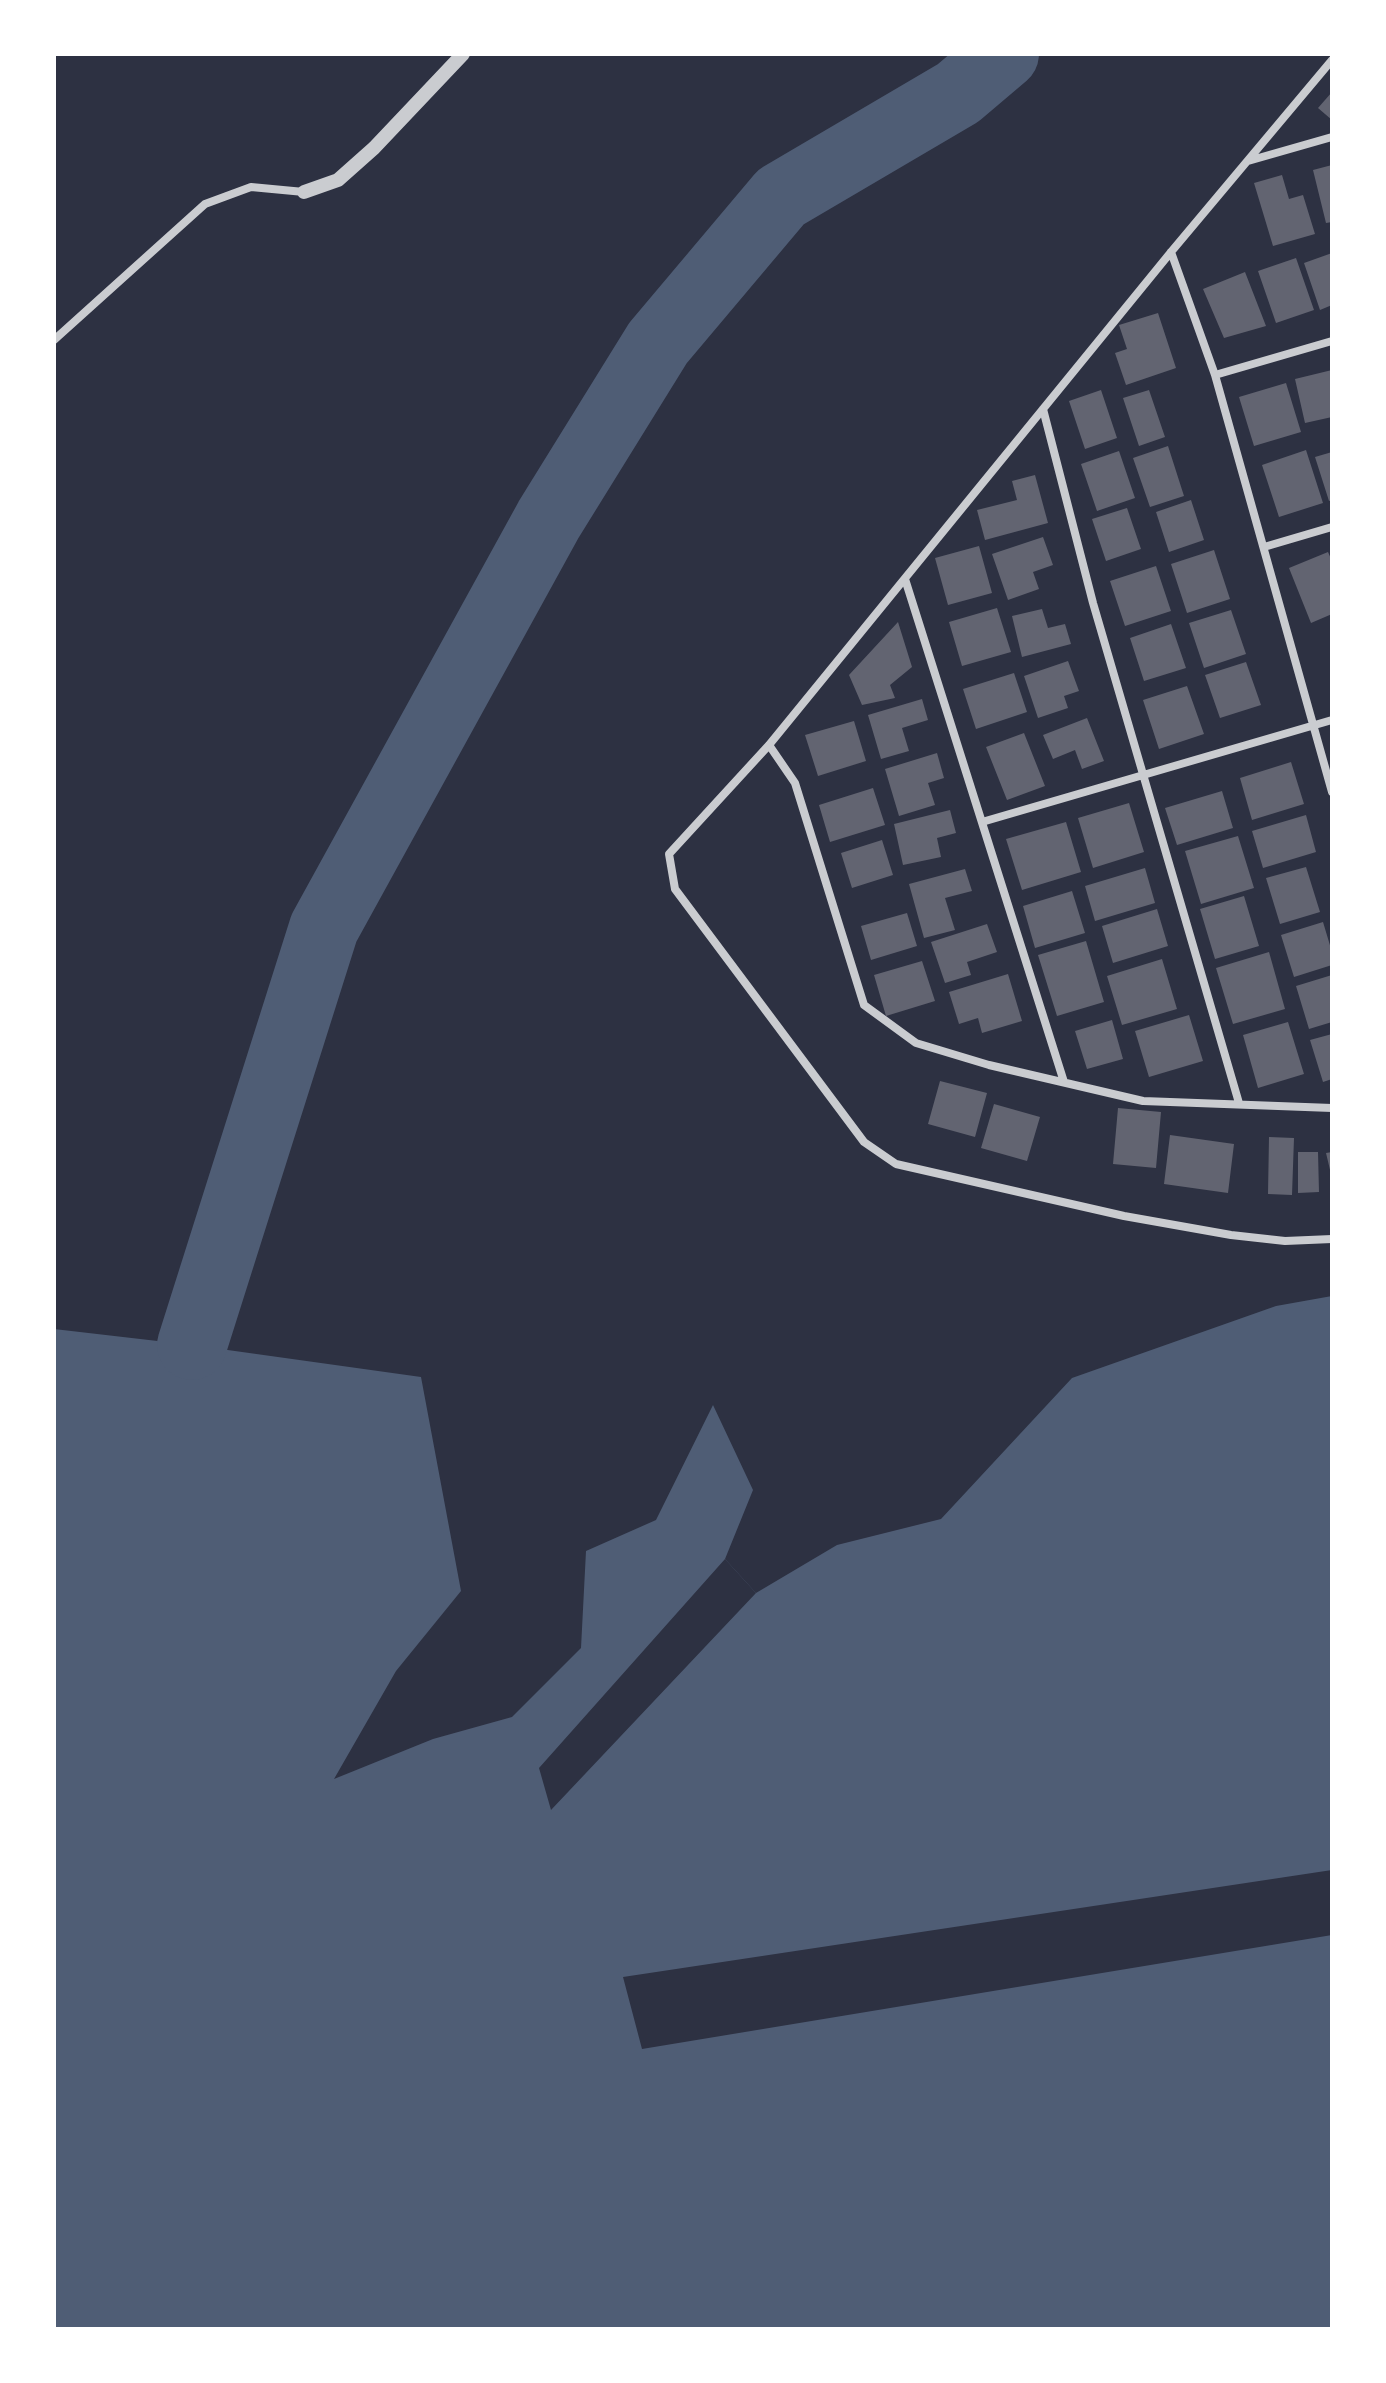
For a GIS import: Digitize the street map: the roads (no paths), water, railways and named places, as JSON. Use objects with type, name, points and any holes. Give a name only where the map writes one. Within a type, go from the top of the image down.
[{"type":"street","points":[[54,340],[205,204],[251,187],[304,192],[338,180],[374,148],[463,54]]},
{"type":"street","points":[[1332,60],[1171,252],[769,745],[669,854],[675,889],[864,1142],[896,1164],[1124,1216],[1271,1239],[1332,1239]]},
{"type":"street","points":[[1247,161],[1332,137]]},
{"type":"street","points":[[1171,252],[1215,375],[1332,792]]},
{"type":"street","points":[[1215,375],[1332,341]]},
{"type":"street","points":[[1043,409],[1093,603],[1239,1103]]},
{"type":"street","points":[[1264,547],[1332,527]]},
{"type":"street","points":[[905,579],[1064,1082]]},
{"type":"street","points":[[982,822],[1332,720]]},
{"type":"street","points":[[769,745],[795,783],[864,1005],[916,1043],[989,1065],[1143,1101],[1332,1108]]},
{"type":"water","points":[[1332,1296],[1332,2329],[54,2329],[54,1329],[421,1377],[461,1591],[396,1671],[334,1779],[433,1739],[512,1717],[581,1648],[586,1551],[656,1520],[713,1405],[753,1490],[725,1559],[756,1593],[837,1545],[941,1519],[1072,1378],[1276,1306]]},
{"type":"waterway","points":[[192,1345],[324,928],[549,519],[658,343],[781,197],[958,93],[1004,54]]}]
